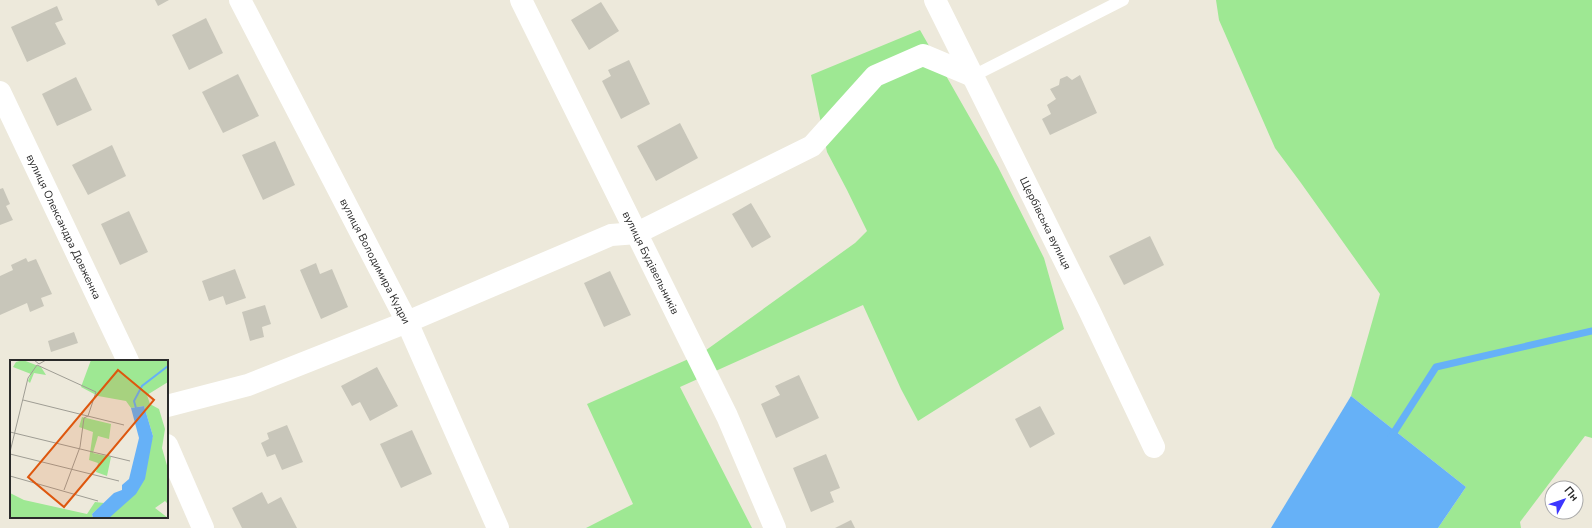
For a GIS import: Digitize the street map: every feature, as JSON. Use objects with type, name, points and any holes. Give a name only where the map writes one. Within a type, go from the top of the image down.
[{"type":"street","name":"вулиця Володимира Кудри","points":[[240,0],[406,322],[498,528]]},
{"type":"street","name":"вулиця Будівельників","points":[[522,0],[727,416],[774,528]]},
{"type":"street","name":"Щербівська вулиця","points":[[935,0],[1089,310],[1154,447]]},
{"type":"street","points":[[168,406],[248,385],[406,322],[611,235],[637,233],[812,146],[875,76],[924,55],[973,76]]},
{"type":"street","name":"вулиця Олександра Довженка","points":[[0,92],[128,360]]},
{"type":"street","points":[[168,447],[203,528]]},
{"type":"lane","points":[[973,76],[1123,0]]},
{"type":"green space","points":[[1216,0],[1592,0],[1592,438],[1585,436],[1552,480],[1544,480],[1544,490],[1520,522],[1521,528],[1438,528],[1466,487],[1351,396],[1380,294],[1275,148],[1219,20]]},
{"type":"green space","points":[[920,30],[998,167],[1044,258],[1064,329],[918,421],[901,389],[863,305],[680,387],[752,528],[586,528],[633,504],[587,404],[702,353],[855,243],[867,231],[827,152],[811,75]]},
{"type":"water","points":[[1351,396],[1466,487],[1438,528],[1271,528]]},
{"type":"building","points":[[155,0],[169,0],[158,6]]},
{"type":"building","points":[[601,2],[619,31],[589,50],[571,20]]},
{"type":"building","points":[[57,6],[63,20],[55,23],[66,44],[27,62],[11,27]]},
{"type":"building","points":[[206,18],[223,53],[189,70],[172,35]]},
{"type":"building","points":[[629,60],[650,104],[621,119],[602,81],[611,76],[608,70]]},
{"type":"building","points":[[238,74],[259,116],[223,133],[202,92]]},
{"type":"building","points":[[1080,75],[1097,113],[1050,135],[1042,119],[1051,114],[1047,105],[1056,99],[1050,89],[1059,85],[1060,79],[1067,76],[1072,80]]},
{"type":"building","points":[[76,77],[92,110],[57,126],[42,94]]},
{"type":"building","points":[[680,123],[698,158],[656,181],[637,146]]},
{"type":"building","points":[[275,141],[295,185],[263,200],[242,155]]},
{"type":"building","points":[[112,145],[126,176],[88,195],[72,165]]},
{"type":"building","points":[[3,188],[10,204],[6,206],[13,220],[0,225],[0,189]]},
{"type":"building","points":[[751,203],[771,237],[752,248],[732,214]]},
{"type":"building","points":[[129,211],[148,252],[120,265],[101,224]]},
{"type":"building","points":[[1150,236],[1164,265],[1124,285],[1109,256]]},
{"type":"building","points":[[26,258],[28,262],[36,259],[52,294],[41,298],[44,306],[30,312],[27,303],[0,315],[0,276],[13,270],[11,265]]},
{"type":"building","points":[[316,263],[320,274],[332,269],[348,307],[321,319],[300,270]]},
{"type":"building","points":[[235,269],[246,298],[226,305],[223,296],[209,301],[202,281]]},
{"type":"building","points":[[610,271],[631,315],[604,327],[584,283]]},
{"type":"building","points":[[265,305],[271,324],[262,327],[264,337],[250,341],[242,312]]},
{"type":"building","points":[[74,332],[78,343],[51,352],[48,341]]},
{"type":"building","points":[[377,367],[398,406],[370,421],[360,402],[352,406],[341,386]]},
{"type":"building","points":[[799,375],[819,418],[776,438],[761,404],[780,395],[775,386]]},
{"type":"building","points":[[1040,406],[1055,434],[1030,448],[1015,419]]},
{"type":"building","points":[[287,425],[303,462],[282,470],[275,454],[267,457],[261,443],[269,439],[267,433]]},
{"type":"building","points":[[412,430],[432,474],[401,488],[380,444]]},
{"type":"building","points":[[826,454],[840,488],[830,492],[834,502],[811,512],[793,468]]},
{"type":"building","points":[[262,492],[268,504],[281,497],[297,528],[242,528],[232,508]]},
{"type":"building","points":[[851,520],[855,528],[835,528]]},
{"type":"waterway","points":[[1391,437],[1436,367],[1592,331]]}]
